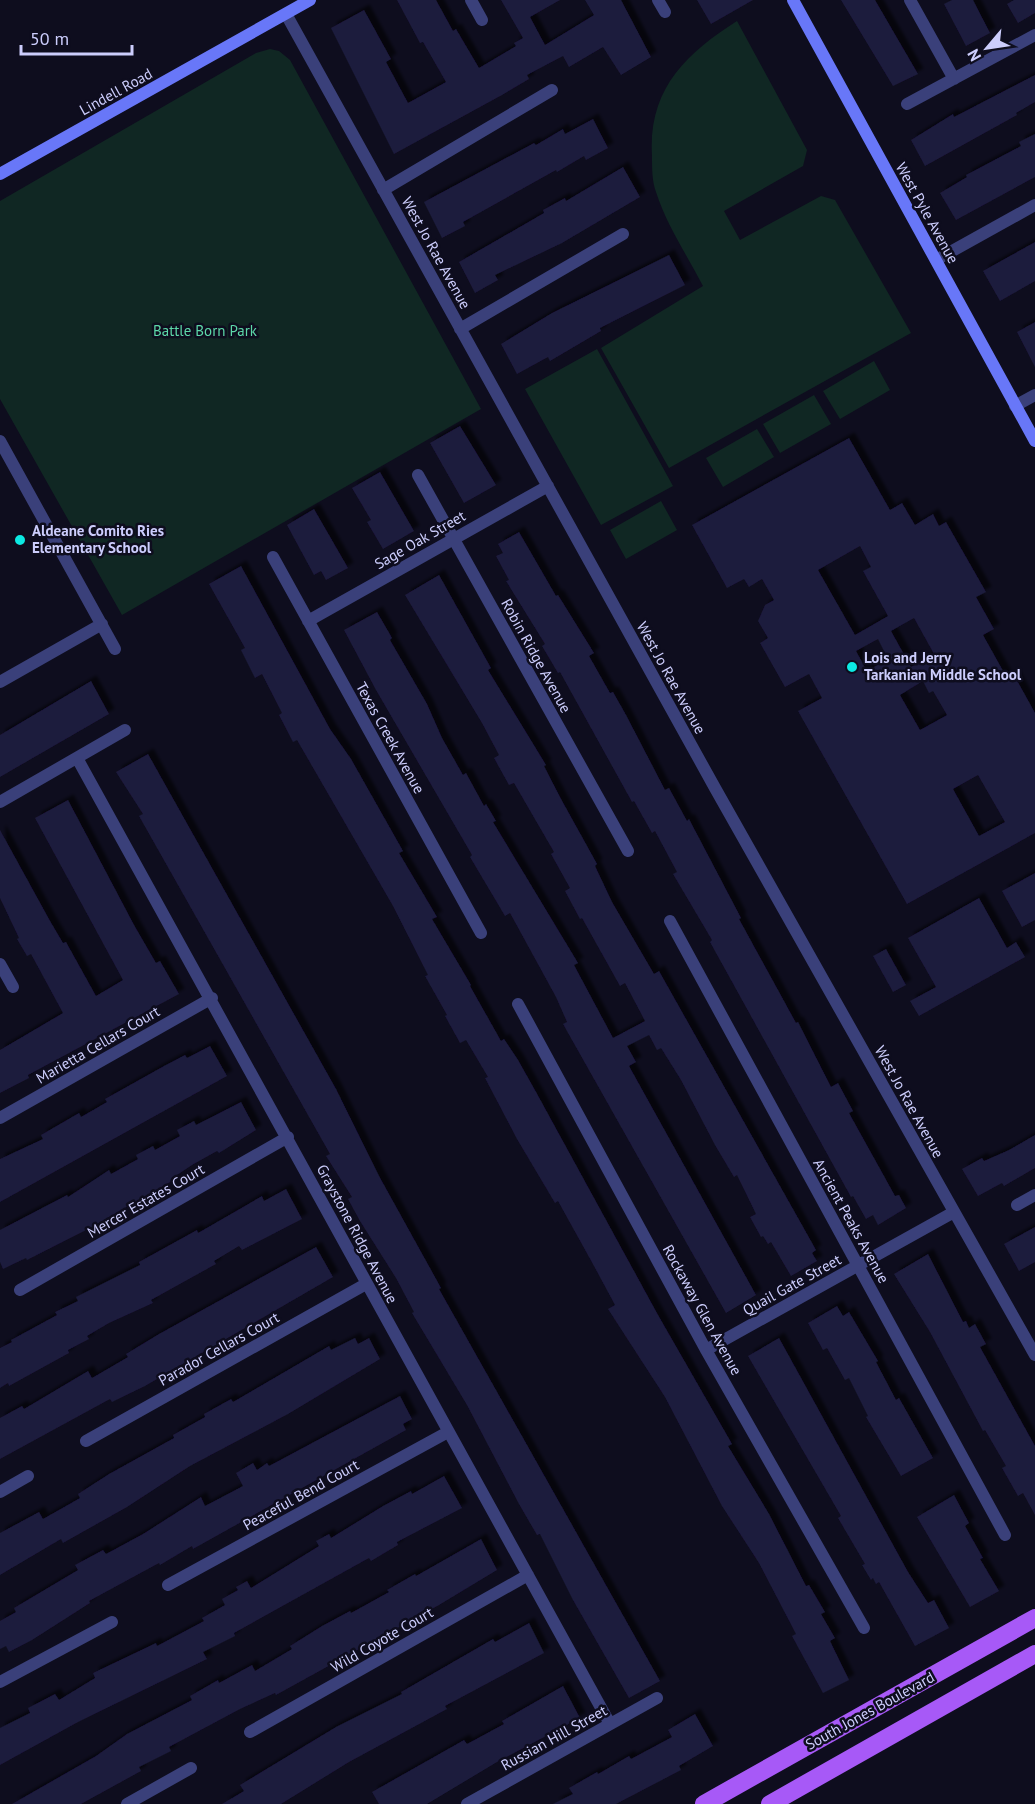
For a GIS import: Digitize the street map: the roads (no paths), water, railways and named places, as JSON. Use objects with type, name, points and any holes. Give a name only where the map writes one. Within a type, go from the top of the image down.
[{"type":"main road","name":"South Jones Boulevard","points":[[704,1804],[1035,1618]]},
{"type":"main road","name":"South Jones Boulevard","points":[[770,1804],[1035,1654]]},
{"type":"street","name":"Lindell Road","points":[[0,174],[310,0]]},
{"type":"street","points":[[471,0],[482,20]]},
{"type":"street","points":[[658,0],[665,12]]},
{"type":"street","name":"West Pyle Avenue","points":[[793,0],[1035,441]]},
{"type":"street","points":[[910,0],[954,79]]},
{"type":"street","name":"West Jo Rae Avenue","points":[[286,14],[1035,1355]]},
{"type":"street","points":[[907,104],[1035,35]]},
{"type":"street","points":[[383,190],[552,90]]},
{"type":"street","points":[[936,260],[1035,205]]},
{"type":"street","points":[[460,329],[623,234]]},
{"type":"street","points":[[1015,406],[1035,395]]},
{"type":"street","points":[[0,441],[115,649]]},
{"type":"street","name":"Robin Ridge Avenue","points":[[418,476],[628,851]]},
{"type":"street","name":"Sage Oak Street","points":[[309,621],[548,486]]},
{"type":"street","name":"Texas Creek Avenue","points":[[273,557],[481,933]]},
{"type":"street","points":[[0,682],[102,624]]},
{"type":"street","points":[[0,802],[125,730]]},
{"type":"street","name":"Graystone Ridge Avenue","points":[[77,758],[212,998],[366,1284],[610,1724]]},
{"type":"street","name":"Ancient Peaks Avenue","points":[[670,921],[1005,1535]]},
{"type":"street","points":[[0,964],[13,987]]},
{"type":"street","name":"Marietta Cellars Court","points":[[0,1118],[212,998]]},
{"type":"street","name":"Rockaway Glen Avenue","points":[[518,1004],[706,1350],[864,1628]]},
{"type":"street","name":"Mercer Estates Court","points":[[20,1290],[288,1137]]},
{"type":"street","points":[[1017,1205],[1035,1195]]},
{"type":"street","name":"Quail Gate Street","points":[[706,1350],[954,1212]]},
{"type":"street","name":"Parador Cellars Court","points":[[86,1441],[366,1284]]},
{"type":"street","name":"Peaceful Bend Court","points":[[168,1585],[448,1432]]},
{"type":"street","points":[[0,1492],[28,1476]]},
{"type":"street","name":"Wild Coyote Court","points":[[250,1732],[528,1575]]},
{"type":"street","points":[[0,1682],[112,1622]]},
{"type":"street","name":"Russian Hill Street","points":[[467,1804],[657,1698]]},
{"type":"street","points":[[127,1804],[191,1768]]},
{"type":"place","name":"Aldeane Comito Ries Elementary School","points":[[20,540]]},
{"type":"place","name":"Lois and Jerry Tarkanian Middle School","points":[[852,667]]},
{"type":"park label","name":"Battle Born Park","points":[[205,331]]}]
